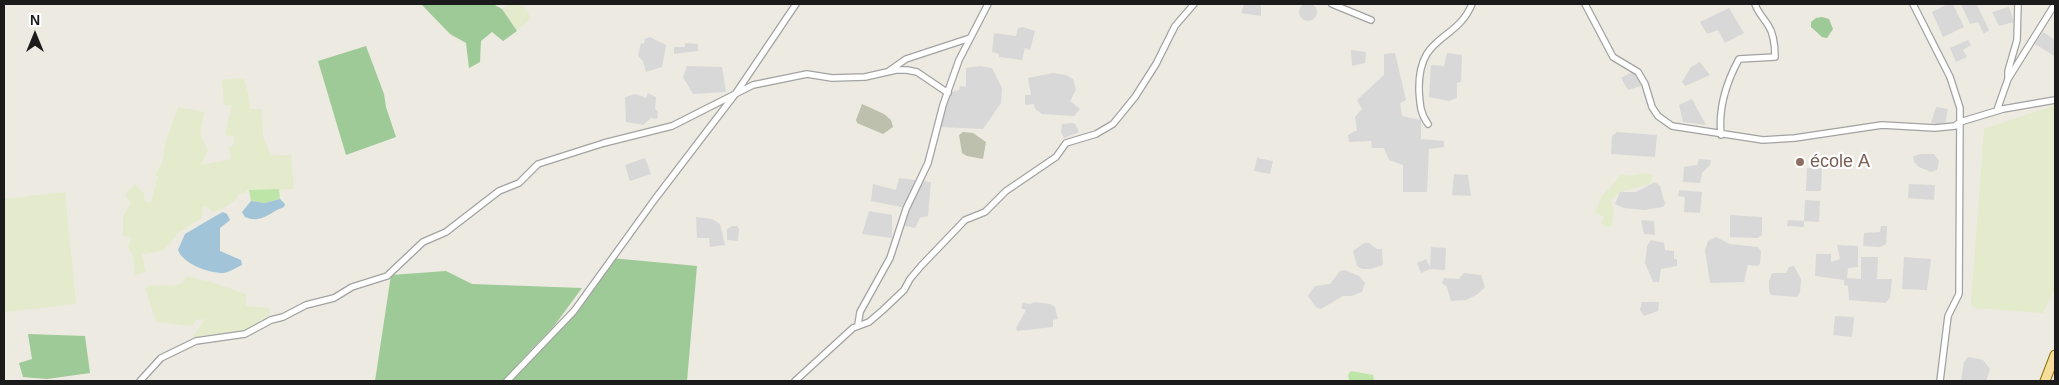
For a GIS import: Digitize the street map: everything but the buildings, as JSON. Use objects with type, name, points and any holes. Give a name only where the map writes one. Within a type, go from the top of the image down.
[{"type":"main road","points":[[2045,381],[2055,355]]},
{"type":"street","points":[[507,381],[574,311],[736,92],[796,4]]},
{"type":"street","points":[[858,325],[860,312],[890,258],[906,208],[928,163],[948,93],[970,38],[988,4]]},
{"type":"street","points":[[795,381],[858,325],[869,322],[904,290],[921,266],[965,220],[984,212],[1006,191],[1056,157],[1066,143],[1096,134],[1113,124],[1156,64],[1175,26],[1194,4]]},
{"type":"street","points":[[1332,4],[1371,20]]},
{"type":"street","points":[[1428,124],[1420,108],[1419,83],[1427,52],[1467,16],[1472,4]]},
{"type":"street","points":[[1586,4],[1613,56],[1638,72],[1645,84],[1652,107],[1658,116],[1672,126],[1763,140],[1794,138],[1882,125],[1935,128],[1955,126],[1960,122],[1997,110],[2055,100]]},
{"type":"street","points":[[1721,135],[1720,110],[1730,75],[1739,59],[1775,57],[1769,26],[1758,13],[1755,4]]},
{"type":"street","points":[[1913,4],[1950,77],[1960,108],[1959,294],[1948,316],[1940,381]]},
{"type":"street","points":[[2008,79],[2008,71],[2017,40],[2018,4]]},
{"type":"street","points":[[1997,110],[2008,79],[2055,4]]},
{"type":"street","points":[[887,72],[906,59],[970,38]]},
{"type":"street","points":[[140,381],[161,358],[181,347],[196,341],[245,334],[271,320],[283,318],[306,305],[334,298],[352,287],[386,276],[424,242],[446,232],[499,191],[519,183],[538,164],[604,143],[672,126],[753,85],[807,74],[832,78],[865,77],[896,70],[917,72],[948,93]]},
{"type":"shaded area","points":[[1308,3],[1314,6],[1317,12],[1314,18],[1308,21],[1302,18],[1299,12],[1302,6]]},
{"type":"shaded area","points":[[509,4],[522,4],[531,18],[517,31],[502,9]]},
{"type":"shaded area","points":[[1244,4],[1261,4],[1261,16],[1241,13]]},
{"type":"shaded area","points":[[1948,4],[1953,4],[1964,27],[1943,37],[1932,12]]},
{"type":"shaded area","points":[[1961,4],[1977,5],[1989,30],[1984,34],[1978,22],[1970,24]]},
{"type":"shaded area","points":[[2009,7],[2014,22],[1999,26],[1992,12]]},
{"type":"shaded area","points":[[1729,8],[1744,33],[1725,43],[1718,30],[1707,34],[1700,22]]},
{"type":"shaded area","points":[[1023,27],[1035,31],[1030,50],[1025,48],[1022,60],[999,57],[999,54],[992,52],[994,33],[1016,36],[1018,28]]},
{"type":"shaded area","points":[[2043,32],[2055,40],[2054,56],[2035,44]]},
{"type":"shaded area","points":[[650,37],[666,45],[662,67],[646,72],[643,61],[638,56],[641,43],[644,44],[645,39]]},
{"type":"shaded area","points":[[1968,40],[1971,45],[1963,50],[1967,57],[1956,62],[1950,48]]},
{"type":"shaded area","points":[[685,43],[698,44],[698,51],[674,54],[674,47],[685,47]]},
{"type":"shaded area","points":[[1351,50],[1366,52],[1365,63],[1352,66]]},
{"type":"shaded area","points":[[1395,53],[1406,100],[1400,103],[1402,116],[1421,120],[1421,139],[1444,141],[1444,147],[1429,149],[1427,192],[1403,192],[1403,165],[1389,160],[1384,148],[1372,148],[1371,141],[1349,142],[1348,135],[1357,130],[1355,117],[1362,109],[1357,100],[1384,75],[1384,54]]},
{"type":"shaded area","points":[[1447,53],[1462,55],[1461,82],[1457,83],[1457,98],[1449,101],[1429,97],[1431,65],[1444,66]]},
{"type":"shaded area","points":[[1700,62],[1710,75],[1685,86],[1682,82],[1691,67]]},
{"type":"shaded area","points":[[687,66],[722,67],[726,92],[693,94],[683,77]]},
{"type":"shaded area","points":[[980,66],[992,68],[1002,88],[1001,103],[983,129],[939,127],[948,93],[959,90],[960,86],[966,87],[966,68]]},
{"type":"shaded area","points":[[1634,71],[1641,86],[1628,90],[1621,78]]},
{"type":"shaded area","points":[[1053,73],[1066,75],[1073,79],[1076,90],[1070,101],[1080,109],[1074,116],[1042,114],[1035,109],[1034,104],[1025,105],[1025,95],[1031,95],[1028,78]]},
{"type":"shaded area","points":[[244,78],[250,109],[262,109],[263,136],[271,156],[291,155],[294,189],[246,190],[245,193],[238,194],[235,200],[222,209],[213,212],[205,206],[202,218],[179,232],[164,250],[142,255],[146,272],[135,275],[133,255],[128,246],[132,238],[123,235],[123,217],[131,203],[125,195],[135,184],[145,195],[144,201],[151,203],[158,176],[155,175],[162,163],[166,141],[178,107],[204,112],[200,134],[208,150],[201,165],[231,159],[229,146],[233,145],[235,137],[225,135],[232,106],[224,105],[222,80]]},
{"type":"shaded area","points":[[648,93],[656,97],[655,109],[658,111],[657,119],[651,118],[643,125],[626,122],[625,97],[636,94],[646,98]]},
{"type":"shaded area","points":[[1692,99],[1706,125],[1683,122],[1679,105]]},
{"type":"shaded area","points":[[862,104],[884,114],[891,120],[893,127],[883,134],[857,123],[856,120]]},
{"type":"shaded area","points":[[2055,105],[2055,289],[2043,313],[1975,308],[1971,304],[1984,129]]},
{"type":"shaded area","points":[[1936,107],[1948,109],[1945,125],[1931,123]]},
{"type":"shaded area","points":[[1062,124],[1075,124],[1079,132],[1064,138],[1061,132]]},
{"type":"shaded area","points":[[963,132],[973,133],[986,142],[983,159],[967,156],[962,153],[959,135]]},
{"type":"shaded area","points":[[1617,132],[1657,135],[1655,157],[1611,154],[1612,136]]},
{"type":"shaded area","points":[[1934,154],[1939,161],[1937,170],[1931,172],[1919,167],[1914,162],[1913,156]]},
{"type":"shaded area","points":[[645,158],[651,174],[630,181],[625,165]]},
{"type":"shaded area","points":[[1257,158],[1273,161],[1270,174],[1254,171]]},
{"type":"shaded area","points":[[1699,159],[1711,160],[1710,165],[1702,173],[1700,183],[1683,182],[1684,167],[1697,165]]},
{"type":"shaded area","points":[[1807,168],[1822,168],[1821,191],[1806,191]]},
{"type":"shaded area","points":[[1647,173],[1653,175],[1650,184],[1620,192],[1611,200],[1614,213],[1611,227],[1606,227],[1601,223],[1604,217],[1595,212],[1602,196],[1622,174],[1627,176]]},
{"type":"shaded area","points":[[1454,174],[1468,175],[1471,196],[1452,195]]},
{"type":"shaded area","points":[[899,178],[931,182],[928,216],[920,218],[915,228],[901,225],[906,208],[871,201],[873,184],[896,190]]},
{"type":"shaded area","points":[[1655,182],[1660,186],[1665,204],[1663,207],[1644,210],[1624,208],[1615,204],[1620,192],[1636,192]]},
{"type":"shaded area","points":[[1909,184],[1935,185],[1934,200],[1908,198]]},
{"type":"shaded area","points":[[1679,190],[1702,192],[1700,213],[1684,212],[1685,197],[1678,196]]},
{"type":"shaded area","points":[[65,192],[76,304],[4,312],[4,199]]},
{"type":"shaded area","points":[[1805,200],[1820,201],[1819,222],[1804,221]]},
{"type":"shaded area","points":[[869,211],[892,215],[892,238],[862,234]]},
{"type":"shaded area","points":[[1730,215],[1762,217],[1762,235],[1758,238],[1730,237]]},
{"type":"shaded area","points":[[696,217],[712,219],[720,224],[725,245],[710,247],[709,238],[697,238]]},
{"type":"shaded area","points":[[1641,220],[1654,221],[1655,235],[1644,234]]},
{"type":"shaded area","points":[[1788,220],[1804,221],[1804,227],[1787,226]]},
{"type":"shaded area","points":[[737,226],[739,229],[738,241],[727,240],[727,229]]},
{"type":"shaded area","points":[[1881,226],[1887,226],[1886,244],[1880,247],[1863,246],[1864,233],[1880,232]]},
{"type":"shaded area","points":[[1716,237],[1730,244],[1758,247],[1761,251],[1760,264],[1758,266],[1748,265],[1744,282],[1710,283],[1705,250],[1708,241]]},
{"type":"shaded area","points":[[1651,240],[1664,243],[1665,250],[1674,251],[1674,259],[1677,259],[1677,266],[1661,269],[1659,282],[1653,282],[1645,263],[1647,246]]},
{"type":"shaded area","points":[[1364,243],[1369,243],[1377,249],[1382,249],[1383,265],[1370,269],[1362,269],[1357,266],[1353,251]]},
{"type":"shaded area","points":[[1837,245],[1858,246],[1858,267],[1848,268],[1847,278],[1861,279],[1861,257],[1878,257],[1877,279],[1892,279],[1890,298],[1885,303],[1849,300],[1848,286],[1844,285],[1844,280],[1815,276],[1816,254],[1831,254],[1831,262],[1840,259]]},
{"type":"shaded area","points":[[1431,247],[1446,248],[1445,270],[1430,269],[1421,273],[1417,263],[1426,259],[1430,267]]},
{"type":"shaded area","points":[[1904,257],[1931,259],[1927,290],[1902,289]]},
{"type":"shaded area","points":[[1794,266],[1801,279],[1800,292],[1797,297],[1771,295],[1769,281],[1772,273],[1786,273],[1789,267]]},
{"type":"shaded area","points":[[1345,270],[1359,276],[1365,283],[1362,292],[1351,296],[1343,296],[1321,309],[1316,307],[1308,296],[1315,286],[1330,284],[1340,271]]},
{"type":"shaded area","points":[[1464,273],[1481,275],[1485,287],[1478,294],[1466,300],[1451,301],[1447,287],[1442,283],[1444,278],[1459,279]]},
{"type":"shaded area","points":[[187,276],[246,294],[246,306],[270,308],[269,321],[253,331],[196,341],[193,336],[205,319],[196,320],[192,326],[156,322],[145,288],[151,285],[171,286],[181,284]]},
{"type":"shaded area","points":[[1035,302],[1050,304],[1055,307],[1058,319],[1053,320],[1053,327],[1017,331],[1016,328],[1026,310],[1021,308],[1023,303],[1030,304]]},
{"type":"shaded area","points":[[1642,302],[1659,302],[1658,311],[1644,316],[1640,310]]},
{"type":"shaded area","points":[[1835,316],[1854,317],[1852,337],[1833,335]]},
{"type":"shaded area","points":[[1968,357],[1983,360],[1990,369],[1986,381],[1961,381],[1964,362]]},
{"type":"green space","points":[[421,4],[493,4],[502,9],[517,31],[503,41],[492,32],[481,41],[480,62],[469,68],[466,43],[450,34]]},
{"type":"green space","points":[[1816,18],[1829,19],[1833,29],[1827,38],[1822,37],[1811,27],[1811,22]]},
{"type":"green space","points":[[366,46],[384,94],[386,107],[396,137],[346,155],[318,61]]},
{"type":"green space","points":[[279,189],[280,199],[265,203],[251,201],[249,190]]},
{"type":"green space","points":[[611,258],[697,266],[687,381],[375,381],[391,275],[446,271],[472,284],[582,288],[554,326],[517,365],[520,366],[559,327]]},
{"type":"green space","points":[[28,334],[85,336],[90,373],[47,379],[23,377],[19,363],[32,359]]},
{"type":"green space","points":[[1351,371],[1373,375],[1374,381],[1349,381],[1348,375]]},
{"type":"water","points":[[280,199],[285,204],[284,207],[261,218],[251,219],[245,217],[242,212],[251,201],[265,203]]},
{"type":"water","points":[[223,212],[227,214],[230,220],[220,228],[220,251],[241,260],[242,265],[223,273],[197,267],[185,260],[178,250],[185,234]]},
{"type":"place","name":"école A","points":[[1800,162]]}]
